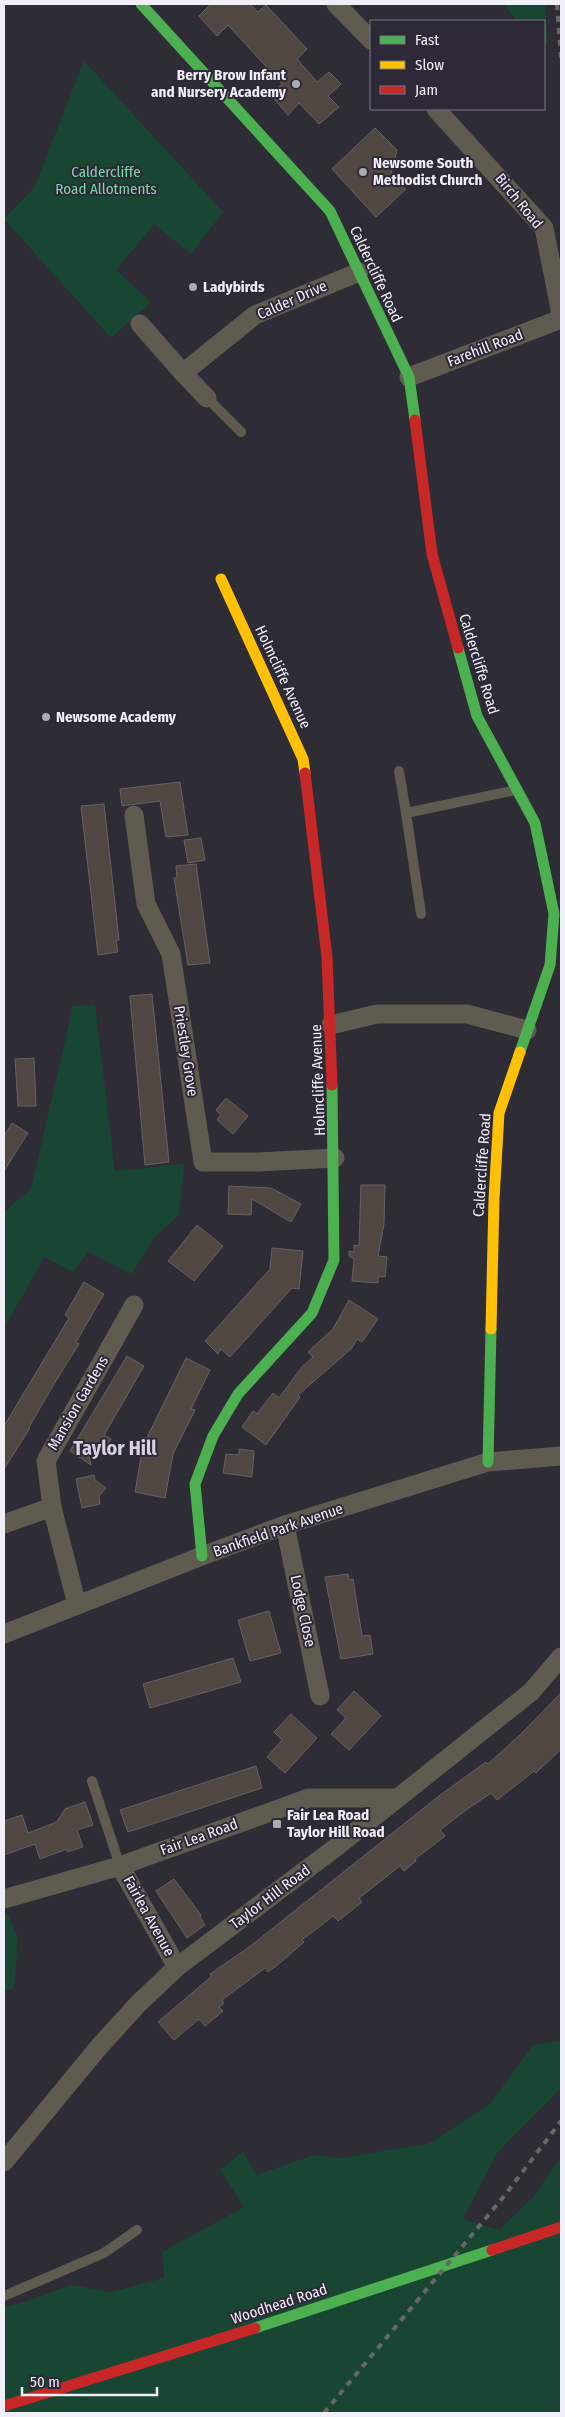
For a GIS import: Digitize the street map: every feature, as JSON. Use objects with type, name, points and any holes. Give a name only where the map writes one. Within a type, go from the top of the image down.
[{"type":"street","name":"Caldercliffe Road","points":[[141,4],[330,211],[381,322],[409,377],[432,554],[477,716],[536,823],[554,914],[550,965],[499,1113],[494,1199],[488,1462]]},
{"type":"street","points":[[336,4],[370,39]]},
{"type":"street","name":"Birch Road","points":[[437,110],[544,228],[561,314]]},
{"type":"street","name":"Calder Drive","points":[[183,373],[255,315],[359,272]]},
{"type":"street","name":"Farehill Road","points":[[409,377],[561,319]]},
{"type":"street","points":[[140,324],[207,398]]},
{"type":"street","name":"Holmcliffe Avenue","points":[[202,1556],[195,1484],[213,1436],[238,1394],[312,1312],[334,1260],[331,1025],[327,957],[303,759],[221,579]]},
{"type":"street","name":"Priestley Grove","points":[[134,815],[146,904],[171,954],[203,1162],[258,1162],[334,1158]]},
{"type":"street","points":[[331,1025],[377,1014],[467,1014],[527,1030]]},
{"type":"street","name":"Mansion Gardens","points":[[77,1605],[52,1507],[46,1470],[49,1452],[134,1305]]},
{"type":"street","name":"Bankfield Park Avenue","points":[[4,1634],[202,1556],[286,1526],[488,1462],[561,1456]]},
{"type":"street","points":[[4,1524],[52,1507]]},
{"type":"street","name":"Lodge Close","points":[[286,1526],[320,1696]]},
{"type":"street","name":"Taylor Hill Road","points":[[4,2162],[98,2048],[138,2004],[178,1967],[398,1798],[531,1692],[561,1657]]},
{"type":"street","name":"Fair Lea Road","points":[[4,1899],[120,1866],[309,1798],[398,1798]]},
{"type":"street","name":"Fairlea Avenue","points":[[120,1866],[178,1967]]},
{"type":"street","name":"Woodhead Road","points":[[4,2406],[185,2351],[561,2227]]},
{"type":"lane","points":[[207,398],[241,432]]},
{"type":"lane","points":[[400,771],[422,914]]},
{"type":"lane","points":[[406,813],[517,790]]},
{"type":"lane","points":[[92,1781],[120,1866]]},
{"type":"lane","points":[[4,2296],[104,2253],[137,2230]]},
{"type":"green space","points":[[503,4],[545,4],[548,43],[545,44],[545,20],[516,20]]},
{"type":"green space","name":"Caldercliffe Road Allotments","points":[[84,61],[223,212],[191,254],[154,224],[116,270],[151,302],[111,338],[4,219],[34,188]]},
{"type":"green space","points":[[95,1005],[115,1171],[184,1164],[179,1215],[153,1239],[132,1274],[88,1252],[73,1272],[44,1257],[4,1329],[4,1212],[31,1189],[73,1006]]},
{"type":"green space","points":[[7,1913],[18,1937],[14,1988],[4,1992],[4,1914]]},
{"type":"green space","points":[[561,2040],[561,2084],[559,2090],[497,2153],[463,2219],[499,2230],[533,2197],[561,2157],[561,2413],[4,2413],[4,2307],[71,2285],[111,2292],[164,2278],[162,2252],[244,2207],[220,2170],[243,2151],[256,2175],[314,2155],[341,2158],[430,2143],[490,2104],[533,2045]]},
{"type":"building","points":[[211,4],[250,4],[258,12],[266,5],[307,49],[297,59],[317,82],[329,72],[341,84],[328,96],[339,107],[319,124],[299,103],[288,115],[271,95],[282,84],[228,25],[217,36],[199,16]]},
{"type":"building","name":"Newsome South Methodist Church","points":[[375,128],[397,150],[391,175],[406,189],[376,217],[332,169]]},
{"type":"building","points":[[180,782],[188,835],[166,837],[160,801],[122,806],[120,789]]},
{"type":"building","points":[[104,804],[119,940],[116,941],[118,952],[98,955],[81,806]]},
{"type":"building","points":[[201,838],[205,860],[188,863],[184,840]]},
{"type":"building","points":[[196,864],[210,963],[188,965],[174,878],[177,878],[176,866]]},
{"type":"building","points":[[152,994],[169,1162],[145,1165],[130,996]]},
{"type":"building","points":[[34,1058],[36,1106],[18,1106],[15,1059]]},
{"type":"building","points":[[226,1098],[248,1116],[233,1134],[217,1120],[221,1115],[216,1110]]},
{"type":"building","points":[[12,1123],[28,1133],[4,1171],[4,1136]]},
{"type":"building","points":[[361,1185],[385,1185],[384,1224],[378,1256],[387,1257],[385,1277],[378,1276],[378,1283],[352,1281],[354,1259],[349,1256],[349,1251],[354,1252],[354,1245],[359,1246]]},
{"type":"building","points":[[229,1186],[271,1188],[301,1204],[291,1222],[252,1199],[251,1215],[228,1214]]},
{"type":"building","points":[[197,1225],[223,1246],[194,1281],[168,1261]]},
{"type":"building","points":[[272,1248],[303,1251],[299,1289],[292,1288],[230,1357],[221,1349],[218,1354],[205,1341],[270,1269]]},
{"type":"building","points":[[84,1282],[104,1294],[76,1342],[79,1344],[4,1469],[4,1426],[69,1318],[65,1315]]},
{"type":"building","points":[[349,1300],[378,1319],[362,1342],[357,1339],[352,1348],[298,1395],[300,1397],[266,1445],[242,1427],[253,1411],[257,1414],[273,1393],[279,1398],[302,1367],[313,1357],[308,1352],[333,1329]]},
{"type":"building","points":[[127,1356],[144,1366],[104,1435],[111,1439],[103,1452],[86,1441],[91,1465],[70,1451]]},
{"type":"building","points":[[186,1358],[210,1370],[191,1409],[195,1410],[173,1454],[165,1498],[135,1492],[143,1446]]},
{"type":"building","points":[[239,1449],[254,1451],[252,1477],[223,1473],[226,1454],[239,1455]]},
{"type":"building","points":[[94,1475],[95,1480],[106,1488],[99,1496],[100,1504],[82,1508],[76,1479]]},
{"type":"building","points":[[348,1574],[349,1580],[353,1579],[362,1636],[370,1635],[373,1654],[341,1659],[325,1577]]},
{"type":"building","points":[[269,1611],[281,1653],[250,1661],[238,1620]]},
{"type":"building","points":[[233,1658],[241,1682],[150,1708],[143,1684]]},
{"type":"building","points":[[354,1691],[381,1716],[349,1750],[331,1734],[346,1718],[337,1710]]},
{"type":"building","points":[[561,1693],[561,1749],[536,1773],[534,1771],[497,1800],[491,1793],[466,1810],[440,1830],[445,1836],[415,1859],[416,1861],[404,1871],[400,1866],[359,1898],[362,1902],[338,1921],[333,1916],[302,1940],[304,1942],[268,1972],[265,1968],[222,2000],[224,2003],[219,2007],[223,2011],[205,2026],[199,2019],[174,2040],[158,2022],[212,1976],[210,1974],[248,1948],[439,1796],[486,1762],[488,1764],[521,1734]]},
{"type":"building","points":[[291,1714],[317,1738],[285,1773],[267,1757],[282,1740],[274,1732]]},
{"type":"building","points":[[256,1766],[262,1788],[128,1832],[120,1810]]},
{"type":"building","points":[[85,1802],[93,1825],[77,1830],[83,1847],[67,1852],[67,1849],[40,1859],[35,1844],[4,1855],[4,1821],[22,1815],[28,1833],[57,1822],[65,1809]]},
{"type":"building","points":[[174,1879],[201,1915],[200,1917],[205,1925],[187,1938],[156,1891]]},
{"type":"railway","points":[[557,4],[561,59]]},
{"type":"railway","points":[[324,2413],[505,2195],[561,2121]]},
{"type":"traffic: fast","points":[[141,4],[330,211],[409,377],[415,420]]},
{"type":"traffic: fast","points":[[458,648],[477,716],[535,823],[554,914],[550,965],[520,1052]]},
{"type":"traffic: fast","points":[[202,1556],[195,1484],[213,1436],[238,1394],[312,1313],[334,1260],[332,1085]]},
{"type":"traffic: fast","points":[[488,1462],[491,1329]]},
{"type":"traffic: fast","points":[[255,2328],[492,2250]]},
{"type":"traffic: slow","points":[[221,579],[303,759],[305,773]]},
{"type":"traffic: slow","points":[[491,1329],[494,1199],[499,1113],[520,1052]]},
{"type":"traffic: jam","points":[[415,420],[432,554],[458,648]]},
{"type":"traffic: jam","points":[[305,773],[327,957],[332,1085]]},
{"type":"traffic: jam","points":[[492,2250],[561,2227]]},
{"type":"traffic: jam","points":[[4,2406],[255,2328]]},
{"type":"place","name":"Berry Brow Infant and Nursery Academy","points":[[296,84]]},
{"type":"place","name":"Newsome South Methodist Church","points":[[363,172]]},
{"type":"place","name":"Ladybirds","points":[[193,287]]},
{"type":"place","name":"Newsome Academy","points":[[46,717]]},
{"type":"place","name":"Fair Lea Road Taylor Hill Road","points":[[277,1824]]},
{"type":"district","name":"Taylor Hill","points":[[115,1448]]}]
